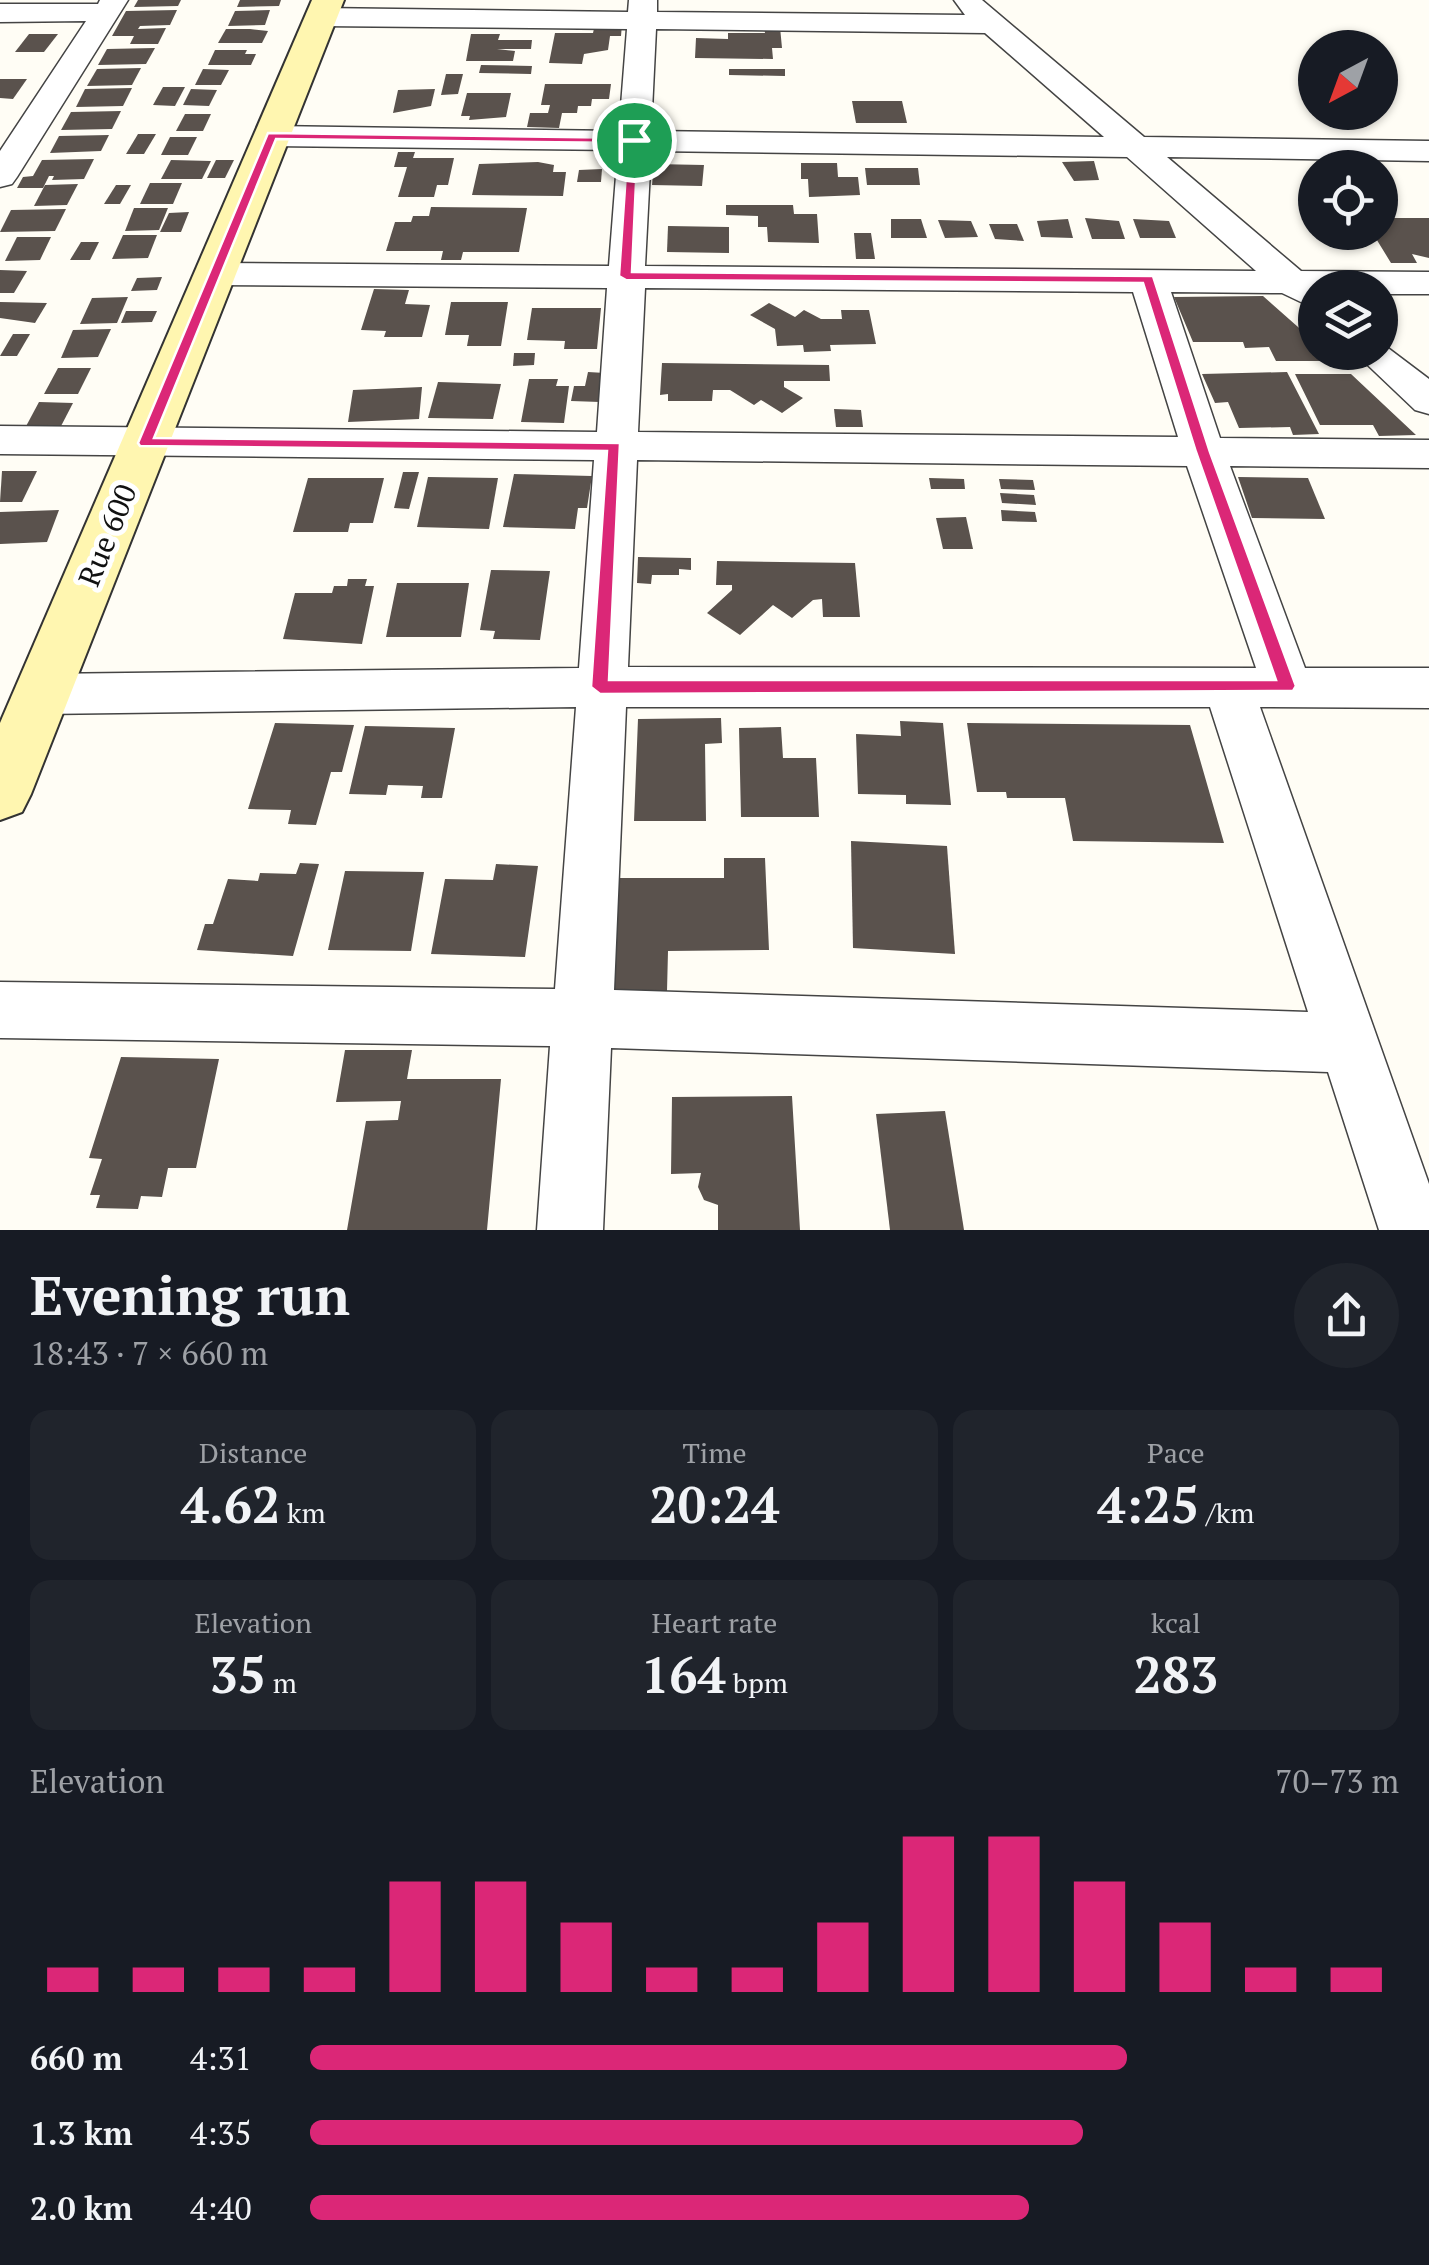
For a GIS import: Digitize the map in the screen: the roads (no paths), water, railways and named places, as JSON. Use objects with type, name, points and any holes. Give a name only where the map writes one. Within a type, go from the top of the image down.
[{"type":"street","points":[[965,0],[1298,288]]},
{"type":"street","points":[[0,13],[110,6]]},
{"type":"street","points":[[0,176],[110,6]]},
{"type":"street","points":[[324,8],[642,10],[992,24]]},
{"type":"street","name":"Rue 600","points":[[0,794],[324,8]]},
{"type":"street","points":[[570,1230],[642,10]]},
{"type":"street","points":[[0,116],[40,116]]},
{"type":"street","points":[[272,136],[1429,151]]},
{"type":"street","points":[[215,274],[1148,279],[1298,292]]},
{"type":"street","points":[[1148,279],[1203,452],[1287,686]]},
{"type":"street","points":[[1398,285],[1429,283]]},
{"type":"street","points":[[1394,370],[1429,401]]},
{"type":"street","points":[[0,440],[1429,454]]},
{"type":"street","points":[[1228,686],[1412,1230]]},
{"type":"street","points":[[42,694],[600,687],[1429,688]]},
{"type":"street","points":[[0,1010],[582,1018],[1350,1044]]}]
